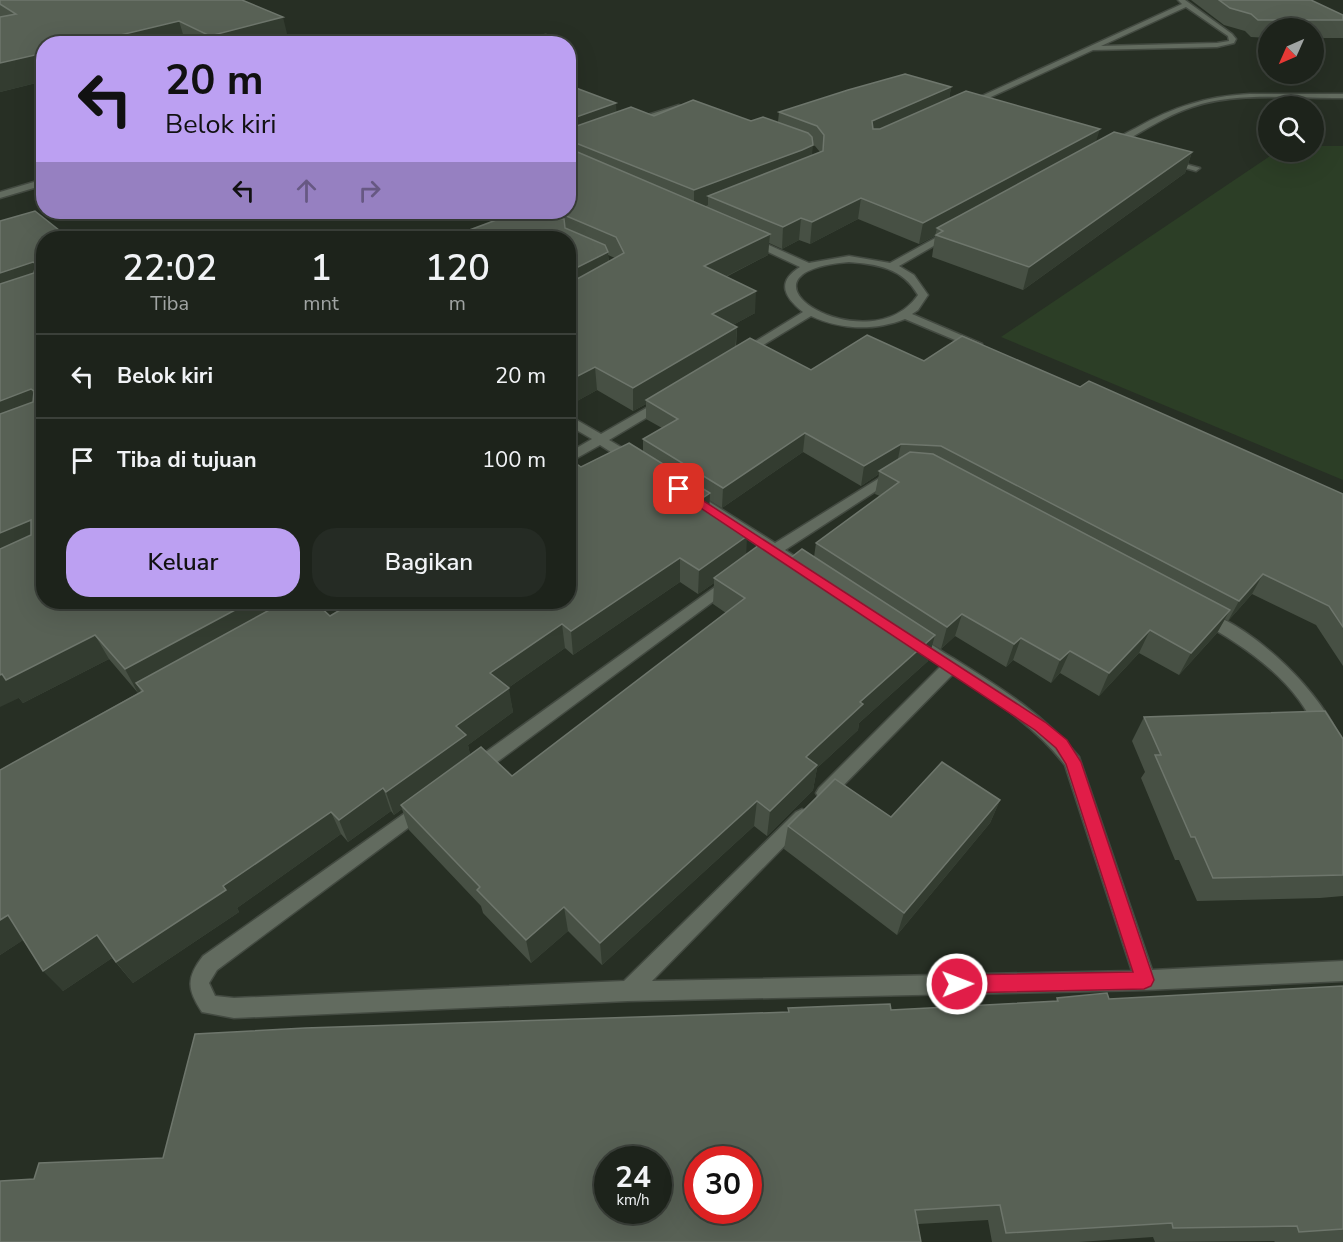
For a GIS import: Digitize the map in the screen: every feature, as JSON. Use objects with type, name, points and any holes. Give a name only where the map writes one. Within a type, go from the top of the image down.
[{"type":"street","points":[[955,110],[1183,2],[1233,39],[1232,42],[1217,45],[1086,48]]},
{"type":"street","points":[[1114,144],[1171,112],[1210,99],[1343,96]]},
{"type":"street","points":[[975,101],[986,104]]},
{"type":"street","points":[[621,122],[631,122],[690,106]]},
{"type":"street","points":[[1104,145],[1114,144],[1124,147]]},
{"type":"street","points":[[1165,159],[1196,168]]},
{"type":"street","points":[[0,195],[36,184]]},
{"type":"street","points":[[891,266],[962,227]]},
{"type":"street","points":[[736,234],[807,266]]},
{"type":"street","points":[[849,258],[891,266],[907,274],[919,284],[923,295],[919,306],[907,316],[890,321],[849,323],[810,312],[797,303],[790,292],[790,282],[796,273],[807,266],[827,260],[849,258]]},
{"type":"street","points":[[731,361],[810,312]]},
{"type":"street","points":[[907,316],[994,354]]},
{"type":"street","points":[[576,455],[672,397]]},
{"type":"street","points":[[576,424],[643,466]]},
{"type":"street","points":[[459,780],[774,549],[874,484],[909,467]]},
{"type":"street","points":[[683,491],[814,575]]},
{"type":"street","points":[[1185,606],[1236,634],[1272,661],[1298,686],[1343,760]]},
{"type":"street","points":[[902,634],[1040,726],[1061,744],[1073,762],[1144,980]]},
{"type":"street","points":[[628,991],[951,666]]},
{"type":"street","points":[[440,795],[210,963],[200,976],[200,992],[208,1005],[234,1008],[628,991],[1144,980],[1343,971]]},
{"type":"green space","points":[[1324,146],[1343,146],[1343,480],[1001,337],[1261,162],[1324,162]]},
{"type":"building","points":[[0,0],[242,0],[283,17],[210,36],[179,21],[116,36],[36,36],[36,55],[0,63],[0,17],[16,14],[0,4]]},
{"type":"building","points":[[1219,0],[1311,0],[1343,15],[1343,20],[1258,18],[1258,20],[1251,14],[1230,8]]},
{"type":"building","points":[[905,74],[951,87],[872,121],[873,129],[880,129],[966,91],[1100,129],[923,223],[861,198],[812,222],[801,218],[783,227],[708,196],[823,151],[824,135],[817,126],[779,112]]},
{"type":"building","points":[[576,88],[616,103],[576,117]]},
{"type":"building","points":[[693,100],[751,121],[763,117],[808,133],[812,137],[813,145],[694,190],[576,143],[576,126],[631,107],[654,116]]},
{"type":"building","points":[[1114,132],[1192,152],[1029,267],[936,235],[943,231],[937,228]]},
{"type":"building","points":[[576,151],[770,234],[704,266],[756,291],[712,314],[737,327],[633,388],[595,367],[576,377],[576,280],[624,253],[616,237],[574,219],[576,219]]},
{"type":"building","points":[[35,211],[36,219],[45,219],[60,231],[36,231],[36,264],[33,262],[0,273],[0,221]]},
{"type":"building","points":[[499,219],[564,219],[565,228],[572,231],[467,231]]},
{"type":"building","points":[[576,233],[605,245],[608,252],[576,268]]},
{"type":"building","points":[[36,264],[36,609],[237,609],[125,669],[95,635],[6,680],[2,674],[0,675],[0,549],[31,535],[31,520],[0,533],[0,414],[33,402],[34,391],[31,389],[0,401],[0,284],[34,273]]},
{"type":"building","points":[[867,335],[924,361],[962,336],[1080,387],[1089,381],[1343,494],[1343,627],[1329,606],[1263,574],[1239,601],[941,446],[901,444],[864,466],[805,433],[723,488],[643,439],[678,419],[646,400],[750,338],[811,370]]},
{"type":"building","points":[[629,443],[710,493],[695,503],[747,536],[699,570],[680,558],[571,631],[562,624],[490,673],[509,688],[456,726],[466,735],[386,792],[383,788],[339,820],[331,812],[223,886],[226,890],[116,962],[97,935],[43,971],[8,915],[0,920],[0,770],[143,691],[136,683],[271,609],[322,609],[330,616],[342,609],[576,609],[576,464],[581,467]]},
{"type":"building","points":[[910,452],[933,454],[1230,610],[1191,653],[1150,630],[1109,673],[1070,651],[1060,660],[1021,638],[1014,644],[962,614],[947,627],[816,543],[899,482],[879,471]]},
{"type":"building","points":[[762,543],[789,559],[802,549],[935,635],[860,702],[863,704],[806,757],[817,765],[770,811],[757,801],[600,943],[564,907],[526,940],[477,890],[480,887],[401,805],[481,747],[512,776],[745,598],[714,578]]},
{"type":"building","points":[[1325,711],[1343,739],[1343,875],[1213,878],[1195,837],[1191,837],[1155,755],[1161,755],[1144,717]]},
{"type":"building","points":[[942,762],[1000,800],[904,913],[788,826],[835,779],[891,817]]},
{"type":"building","points":[[1343,986],[1343,1229],[1299,1232],[1297,1226],[1173,1228],[1172,1223],[1006,1233],[1000,1205],[915,1210],[921,1242],[0,1242],[0,1181],[34,1179],[39,1163],[163,1158],[195,1034],[305,1028],[789,1012],[788,1008],[890,1004],[891,1010],[1058,1001],[1057,998],[1107,993],[1109,999]]},
{"type":"route","points":[[679,489],[774,549],[1040,726],[1061,744],[1073,762],[1079,787],[1144,980],[957,984]]}]
